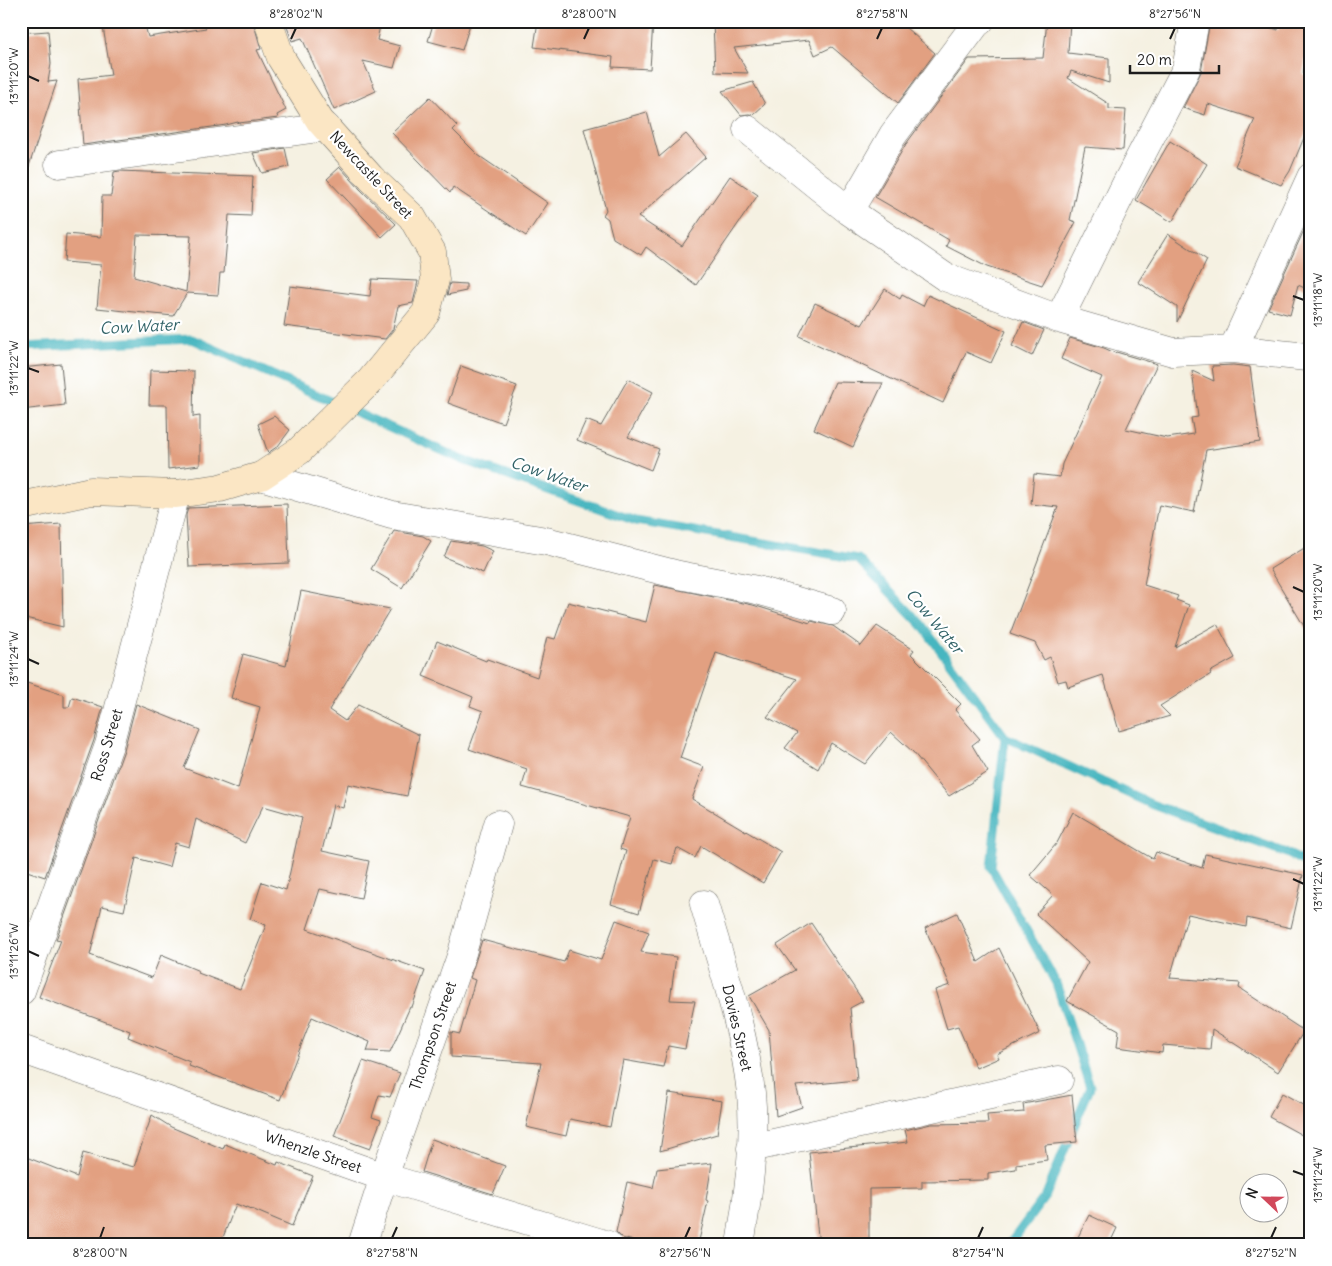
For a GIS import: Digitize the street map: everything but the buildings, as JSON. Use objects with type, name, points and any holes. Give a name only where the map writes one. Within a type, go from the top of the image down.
[{"type":"street","name":"Newcastle Street","points":[[261,476],[299,451],[371,380],[426,313],[435,280],[432,252],[412,217],[371,178],[320,120],[281,58],[268,21]]},
{"type":"street","points":[[849,210],[893,135],[980,21]]},
{"type":"street","points":[[1059,319],[1186,69],[1195,21]]},
{"type":"street","points":[[59,164],[326,127]]},
{"type":"street","points":[[746,129],[849,210],[945,277],[1059,319],[1173,352],[1233,349],[1307,357],[1311,355]]},
{"type":"street","points":[[1233,349],[1311,177]]},
{"type":"street","points":[[21,506],[91,491],[176,494],[220,488],[261,476],[392,515],[546,541],[679,575],[757,590],[832,611]]},
{"type":"street","name":"Ross Street","points":[[21,991],[110,745],[176,494]]},
{"type":"street","name":"Thompson Street","points":[[362,1245],[462,953],[498,824]]},
{"type":"street","name":"Davies Street","points":[[704,904],[744,1045],[751,1094],[751,1148],[746,1209],[740,1245]]},
{"type":"street","name":"Whenzle Street","points":[[21,1049],[384,1177],[608,1245]]},
{"type":"street","points":[[751,1148],[1059,1080]]},
{"type":"waterway","name":"Cow Water","points":[[21,347],[192,339],[463,460],[636,521],[858,559],[921,624],[1005,737],[1151,804],[1284,852],[1311,865]]},
{"type":"waterway","points":[[1005,737],[991,867],[1056,983],[1090,1087],[1046,1195],[1009,1245]]}]
